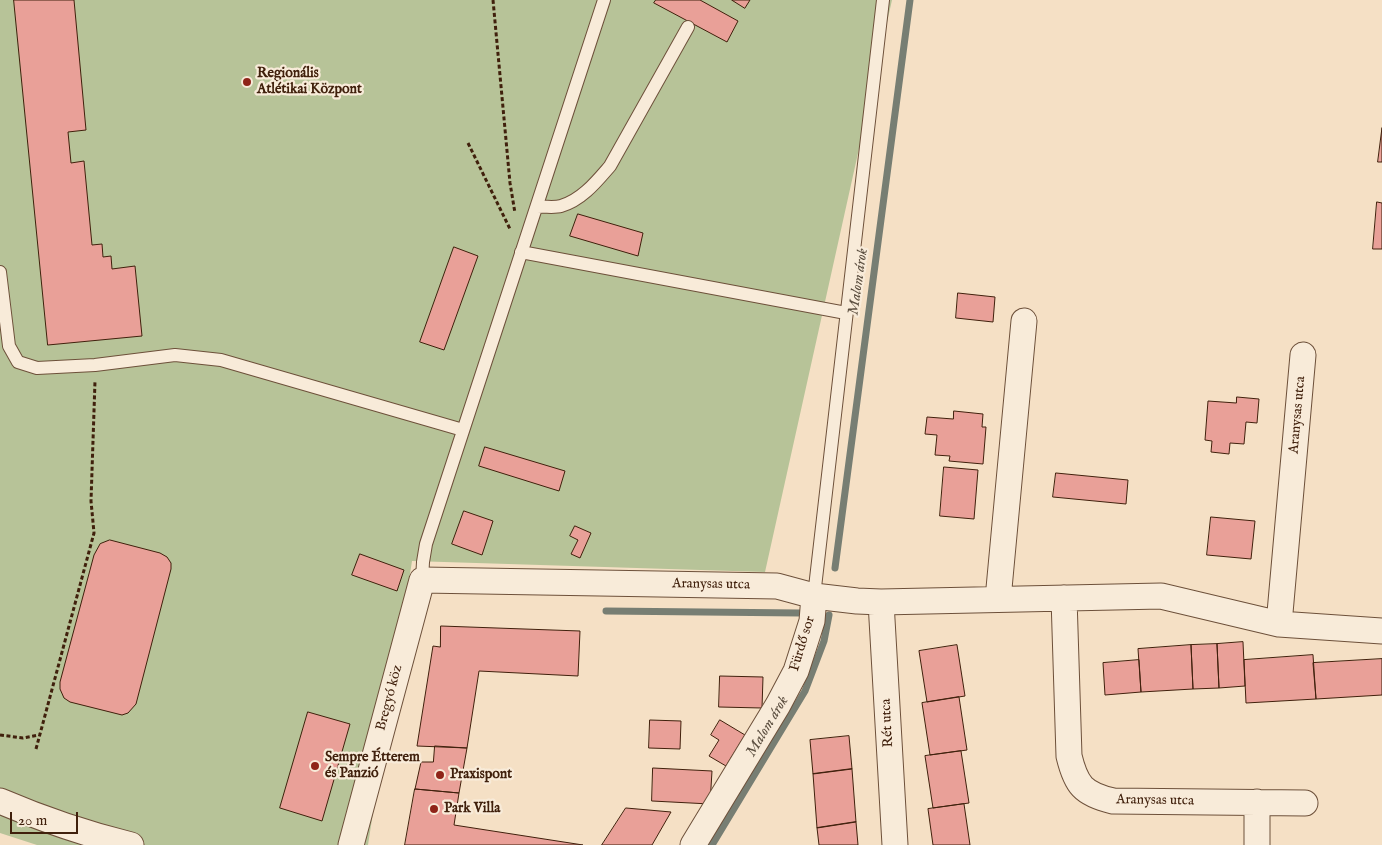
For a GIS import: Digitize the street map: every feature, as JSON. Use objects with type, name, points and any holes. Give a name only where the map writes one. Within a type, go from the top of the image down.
[{"type":"street","points":[[998,599],[1024,321]]},
{"type":"street","name":"Aranysas utca","points":[[1279,624],[1303,355]]},
{"type":"street","name":"Aranysas utca","points":[[422,580],[777,586],[814,596],[881,602],[1161,596],[1279,624],[1382,630]]},
{"type":"street","name":"Bregyó köz","points":[[351,845],[422,580]]},
{"type":"street","name":"Fürdő sor","points":[[693,845],[778,705],[796,671],[812,621],[814,596]]},
{"type":"street","name":"Aranysas utca","points":[[1064,598],[1069,756],[1074,775],[1083,788],[1094,797],[1113,801],[1304,803]]},
{"type":"street","name":"Rét utca","points":[[881,602],[895,845]]},
{"type":"street","points":[[0,801],[87,833],[131,845]]},
{"type":"street","points":[[1257,802],[1257,845]]},
{"type":"lane","points":[[422,580],[426,544],[604,0]]},
{"type":"lane","points":[[814,596],[883,0]]},
{"type":"lane","points":[[537,207],[560,206],[579,197],[601,177],[610,166],[688,27]]},
{"type":"lane","points":[[521,252],[846,313]]},
{"type":"lane","points":[[0,272],[9,346],[18,362],[37,368],[95,365],[175,355],[221,360],[463,430]]},
{"type":"path","points":[[493,0],[510,183],[521,252]]},
{"type":"path","points":[[468,143],[521,252]]},
{"type":"path","points":[[36,750],[94,533],[91,501],[95,365]]},
{"type":"path","points":[[0,735],[23,738],[39,735]]},
{"type":"green space","points":[[0,0],[892,0],[765,572],[412,561],[368,845],[37,845],[0,833]]},
{"type":"building","points":[[14,0],[74,0],[86,130],[68,132],[71,163],[84,161],[92,245],[102,244],[103,257],[111,256],[112,269],[135,266],[142,336],[48,345]]},
{"type":"building","points":[[656,0],[700,0],[738,21],[727,42],[654,3]]},
{"type":"building","points":[[732,0],[750,0],[745,8]]},
{"type":"building","points":[[1382,128],[1382,162],[1378,162]]},
{"type":"building","points":[[1377,202],[1382,203],[1382,249],[1373,249]]},
{"type":"building","points":[[578,214],[643,233],[638,256],[570,236]]},
{"type":"building","points":[[454,247],[478,256],[444,350],[420,342]]},
{"type":"building","points":[[958,293],[995,297],[993,322],[956,318]]},
{"type":"building","points":[[1237,397],[1259,399],[1257,423],[1246,422],[1244,444],[1230,443],[1229,454],[1211,452],[1212,441],[1205,440],[1208,401],[1236,403]]},
{"type":"building","points":[[954,411],[983,414],[982,427],[986,427],[983,464],[949,461],[950,456],[935,455],[937,435],[925,434],[927,417],[953,419]]},
{"type":"building","points":[[485,447],[565,471],[559,491],[479,466]]},
{"type":"building","points":[[944,467],[978,470],[974,519],[940,516]]},
{"type":"building","points":[[1056,473],[1128,480],[1126,504],[1053,497]]},
{"type":"building","points":[[464,511],[493,521],[482,555],[452,544]]},
{"type":"building","points":[[1211,517],[1255,521],[1251,559],[1207,555]]},
{"type":"building","points":[[575,526],[591,533],[580,558],[571,554],[578,540],[570,536]]},
{"type":"building","points":[[110,540],[160,553],[167,557],[171,563],[136,704],[128,713],[122,715],[70,702],[64,698],[60,689],[60,682],[94,555],[100,544]]},
{"type":"building","points":[[360,554],[404,570],[397,591],[352,575]]},
{"type":"building","points":[[441,626],[580,631],[578,676],[479,671],[467,748],[417,746],[433,646],[440,647]]},
{"type":"building","points":[[1243,642],[1245,686],[1219,688],[1217,644]]},
{"type":"building","points":[[1217,644],[1219,688],[1193,689],[1191,645]]},
{"type":"building","points":[[957,645],[965,696],[927,702],[919,651]]},
{"type":"building","points":[[1191,645],[1193,689],[1141,692],[1138,649]]},
{"type":"building","points":[[1313,655],[1316,699],[1246,703],[1244,660]]},
{"type":"building","points":[[1382,659],[1382,695],[1316,699],[1313,663]]},
{"type":"building","points":[[1139,660],[1141,692],[1105,695],[1103,663]]},
{"type":"building","points":[[720,676],[763,677],[762,708],[719,707]]},
{"type":"building","points":[[959,697],[967,750],[930,755],[922,703]]},
{"type":"building","name":"Sempre Étterem és Panzió","points":[[308,712],[350,724],[322,821],[280,808]]},
{"type":"building","points":[[650,720],[681,721],[680,749],[649,748]]},
{"type":"building","points":[[720,720],[745,735],[726,766],[709,756],[719,740],[711,735]]},
{"type":"building","points":[[849,736],[852,769],[813,774],[810,740]]},
{"type":"building","name":"Praxispont","points":[[435,746],[467,748],[459,793],[415,789],[421,762],[433,762]]},
{"type":"building","points":[[961,751],[969,803],[933,808],[925,756]]},
{"type":"building","points":[[653,768],[712,771],[710,804],[652,801]]},
{"type":"building","points":[[852,769],[856,822],[817,828],[813,774]]},
{"type":"building","name":"Park Villa","points":[[415,789],[459,793],[454,825],[583,845],[405,845]]},
{"type":"building","points":[[964,804],[970,845],[933,845],[928,809]]},
{"type":"building","points":[[626,808],[671,812],[652,845],[602,845]]},
{"type":"building","points":[[856,822],[858,845],[819,845],[817,828]]},
{"type":"waterway","name":"Malom árok","points":[[835,568],[910,0]]},
{"type":"waterway","points":[[606,611],[800,613]]},
{"type":"waterway","name":"Malom árok","points":[[712,845],[805,691],[824,641],[829,615]]},
{"type":"place","name":"Regionális Atlétikai Központ","points":[[247,82]]},
{"type":"place","name":"Sempre Étterem és Panzió","points":[[315,766]]},
{"type":"place","name":"Praxispont","points":[[440,775]]},
{"type":"place","name":"Park Villa","points":[[434,809]]}]
